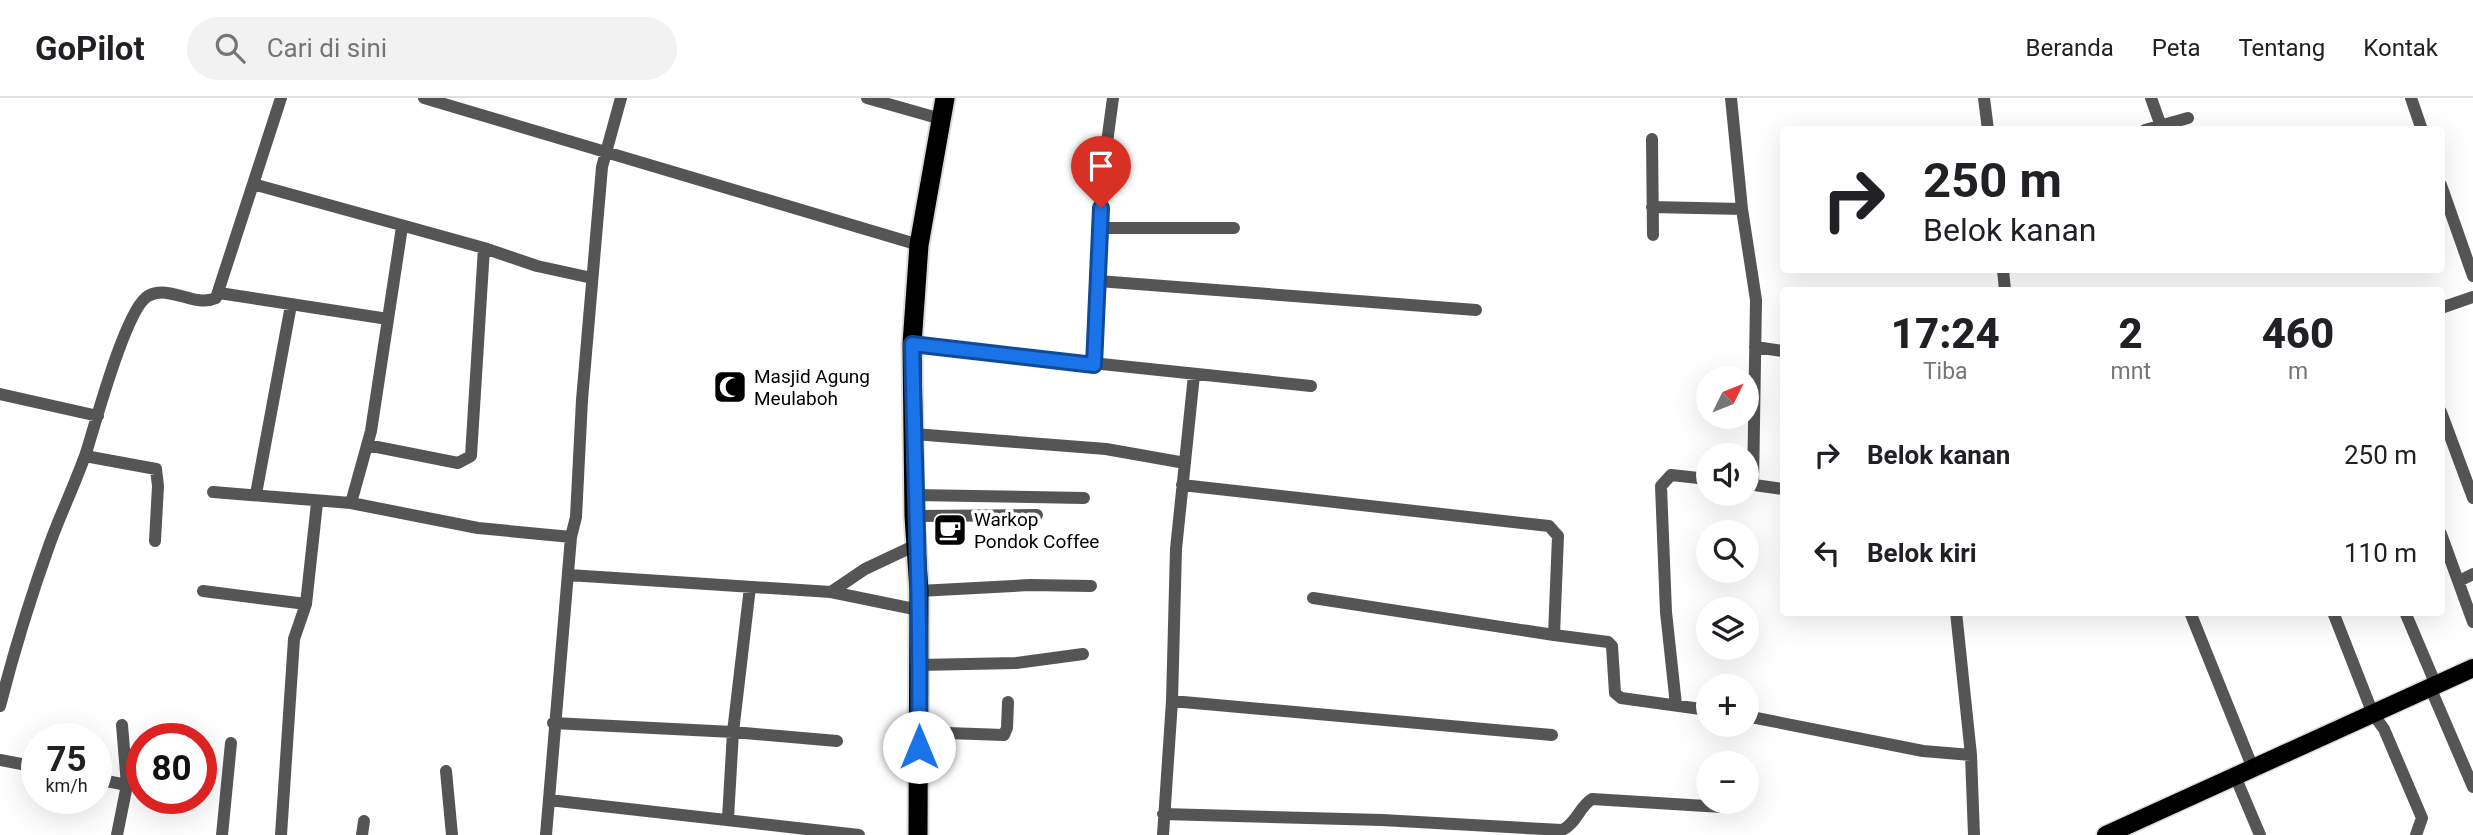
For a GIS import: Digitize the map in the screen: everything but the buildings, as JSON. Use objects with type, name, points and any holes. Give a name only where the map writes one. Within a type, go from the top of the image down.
[{"type":"highway","points":[[918,835],[919,601],[914,516],[912,344],[919,245],[945,98]]},
{"type":"main road","points":[[2106,835],[2252,766],[2473,668]]},
{"type":"street","points":[[0,706],[46,555],[85,456],[92,415],[111,370],[144,299],[159,292],[209,301],[219,292],[281,98]]},
{"type":"street","points":[[424,98],[607,155],[919,245]]},
{"type":"street","points":[[546,835],[553,723],[571,537],[576,517],[602,167],[621,98]]},
{"type":"street","points":[[867,98],[941,119]]},
{"type":"street","points":[[1094,365],[1101,187],[1112,98]]},
{"type":"street","points":[[1731,98],[1742,209],[1756,300],[1752,443]]},
{"type":"street","points":[[1983,98],[1987,126]]},
{"type":"street","points":[[2151,98],[2161,126],[2188,118]]},
{"type":"street","points":[[2411,98],[2421,126]]},
{"type":"street","points":[[1652,139],[1653,235]]},
{"type":"street","points":[[253,184],[484,248],[537,266],[592,278]]},
{"type":"street","points":[[2445,196],[2473,276]]},
{"type":"street","points":[[1652,207],[1742,209]]},
{"type":"street","points":[[351,503],[367,445],[402,227]]},
{"type":"street","points":[[1101,228],[1234,228]]},
{"type":"street","points":[[367,445],[458,463],[471,456],[484,248]]},
{"type":"street","points":[[1098,281],[1476,310]]},
{"type":"street","points":[[219,292],[388,319]]},
{"type":"street","points":[[2445,308],[2473,297]]},
{"type":"street","points":[[256,494],[291,305]]},
{"type":"street","points":[[912,344],[1311,386]]},
{"type":"street","points":[[1755,347],[1780,351]]},
{"type":"street","points":[[1163,835],[1172,701],[1176,549],[1194,375]]},
{"type":"street","points":[[0,394],[92,415]]},
{"type":"street","points":[[2445,423],[2473,498]]},
{"type":"street","points":[[914,434],[1106,449],[1185,463]]},
{"type":"street","points":[[85,456],[156,469],[158,486],[155,541]]},
{"type":"street","points":[[1676,705],[1666,612],[1661,486],[1671,475],[1696,478]]},
{"type":"street","points":[[1182,485],[1549,526],[1558,536],[1554,635]]},
{"type":"street","points":[[1759,486],[1780,489]]},
{"type":"street","points":[[214,492],[256,494],[317,503],[351,503],[478,528],[571,537]]},
{"type":"street","points":[[914,495],[1084,498]]},
{"type":"street","points":[[281,835],[294,639],[306,604],[317,503]]},
{"type":"street","points":[[914,516],[1037,515]]},
{"type":"street","points":[[2445,544],[2472,617]]},
{"type":"street","points":[[831,592],[865,569],[916,545]]},
{"type":"street","points":[[569,575],[831,592],[919,601],[1030,585],[1091,586]]},
{"type":"street","points":[[2459,581],[2473,575]]},
{"type":"street","points":[[728,818],[733,732],[750,587]]},
{"type":"street","points":[[203,592],[306,604]]},
{"type":"street","points":[[1313,598],[1608,642],[1612,646],[1615,693],[1631,700],[1696,708]]},
{"type":"street","points":[[1956,616],[1971,755],[1974,835]]},
{"type":"street","points":[[2192,616],[2252,766]]},
{"type":"street","points":[[2335,616],[2373,714],[2384,729],[2422,818],[2416,835]]},
{"type":"street","points":[[2407,616],[2473,787]]},
{"type":"street","points":[[919,664],[1016,663],[1083,654]]},
{"type":"street","points":[[1172,701],[1552,735]]},
{"type":"street","points":[[919,732],[1004,735],[1007,728],[1008,702]]},
{"type":"street","points":[[1759,719],[1910,749],[1971,755]]},
{"type":"street","points":[[553,723],[733,732],[837,741]]},
{"type":"street","points":[[122,725],[126,773]]},
{"type":"street","points":[[222,835],[231,743]]},
{"type":"street","points":[[0,760],[21,764]]},
{"type":"street","points":[[446,771],[452,835]]},
{"type":"street","points":[[2235,775],[2260,835]]},
{"type":"street","points":[[117,835],[126,790]]},
{"type":"street","points":[[1163,814],[1382,820],[1562,830],[1570,827],[1584,804],[1591,799],[1696,805]]},
{"type":"street","points":[[549,800],[728,818],[773,829],[859,835]]},
{"type":"street","points":[[362,835],[364,821]]},
{"type":"place","name":"Masjid Agung Meulaboh","points":[[730,387]]},
{"type":"place","name":"Warkop Pondok Coffee","points":[[950,530]]},
{"type":"route","points":[[919,747],[919,591],[914,516],[912,344],[1094,365],[1101,208]]}]
